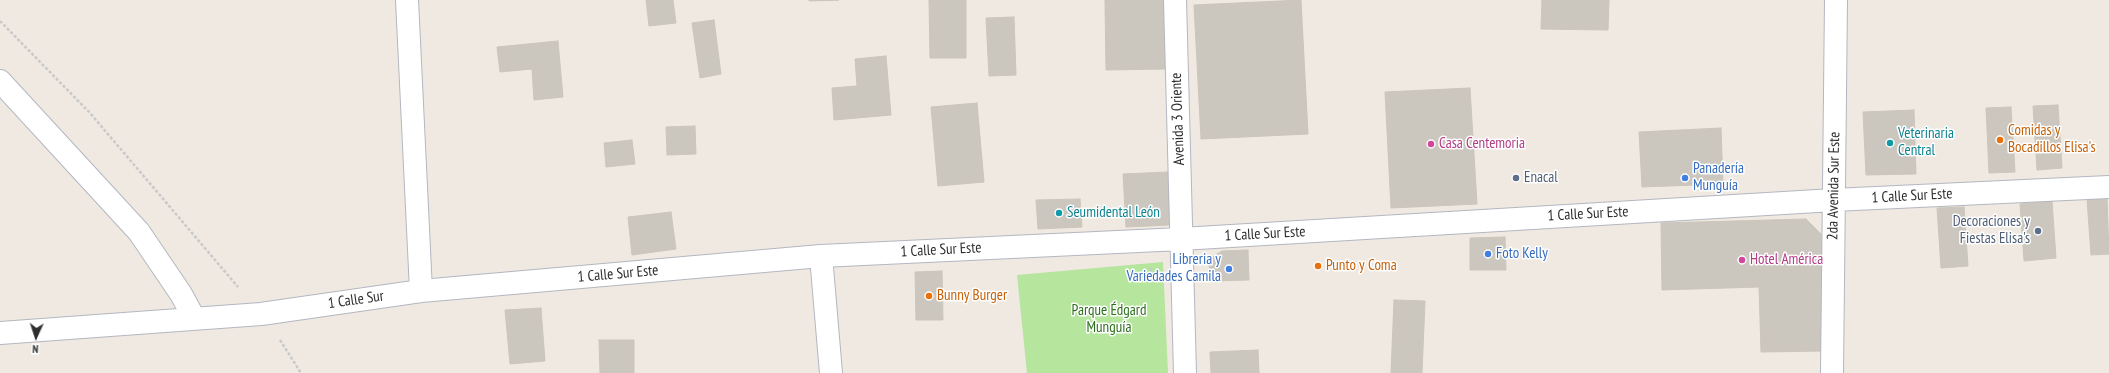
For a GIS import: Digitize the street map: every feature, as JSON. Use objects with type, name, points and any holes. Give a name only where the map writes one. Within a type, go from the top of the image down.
[{"type":"street","points":[[407,0],[421,291]]},
{"type":"street","name":"Avenida 3 Oriente","points":[[1175,0],[1185,373]]},
{"type":"street","name":"2da Avenida Sur Este","points":[[1832,373],[1836,0]]},
{"type":"street","points":[[0,81],[139,232],[181,294],[194,318]]},
{"type":"street","name":"1 Calle Sur Este","points":[[421,291],[821,256],[1181,239],[1834,200],[2109,187]]},
{"type":"street","points":[[821,256],[831,373]]},
{"type":"street","name":"1 Calle Sur","points":[[0,333],[261,314],[421,291]]},
{"type":"path","points":[[0,21],[90,113],[261,314]]},
{"type":"path","points":[[1151,264],[1153,285]]},
{"type":"path","points":[[279,339],[301,373]]},
{"type":"green space","name":"Parque Édgard Munguía","points":[[1163,262],[1168,373],[1027,373],[1017,275]]},
{"type":"building","points":[[646,0],[673,0],[676,23],[649,26]]},
{"type":"building","points":[[809,0],[839,0],[809,1]]},
{"type":"building","points":[[929,0],[966,0],[966,58],[930,58]]},
{"type":"building","points":[[1105,0],[1166,0],[1167,69],[1106,70]]},
{"type":"building","points":[[1301,0],[1308,134],[1201,139],[1194,5]]},
{"type":"building","points":[[1542,0],[1609,0],[1608,30],[1541,29]]},
{"type":"building","points":[[1014,17],[1016,75],[989,76],[986,18]]},
{"type":"building","points":[[714,20],[721,74],[700,78],[692,23]]},
{"type":"building","points":[[558,41],[563,97],[534,100],[532,69],[500,72],[497,47]]},
{"type":"building","points":[[886,56],[891,115],[834,120],[832,88],[857,86],[855,59]]},
{"type":"building","name":"Casa Centemoria","points":[[1470,88],[1477,204],[1391,208],[1385,92]]},
{"type":"building","points":[[977,103],[984,182],[938,186],[931,107]]},
{"type":"building","points":[[2058,105],[2062,168],[2037,170],[2033,106]]},
{"type":"building","name":"Comidas y Bocadillos Elisa's","points":[[2011,107],[2015,172],[1989,173],[1986,108]]},
{"type":"building","name":"Veterinaria Central","points":[[1914,110],[1916,174],[1866,175],[1863,112]]},
{"type":"building","points":[[695,126],[696,154],[667,155],[666,127]]},
{"type":"building","points":[[1721,128],[1723,184],[1642,187],[1639,132]]},
{"type":"building","points":[[632,140],[635,164],[606,167],[604,143]]},
{"type":"building","points":[[1168,172],[1170,225],[1126,227],[1123,174]]},
{"type":"building","points":[[2107,198],[2109,254],[2091,255],[2087,199]]},
{"type":"building","name":"Seumidental León","points":[[1080,199],[1082,227],[1038,229],[1036,200]]},
{"type":"building","name":"Decoraciones y Fiestas Elisa's","points":[[2052,201],[2056,258],[2024,261],[2020,204]]},
{"type":"building","points":[[1964,207],[1968,266],[1941,268],[1937,208]]},
{"type":"building","points":[[671,212],[676,249],[632,255],[628,217]]},
{"type":"building","name":"Hotel América","points":[[1806,219],[1821,234],[1824,351],[1761,352],[1759,287],[1662,290],[1661,223]]},
{"type":"building","name":"Foto Kelly","points":[[1505,237],[1506,270],[1470,270],[1470,238]]},
{"type":"building","name":"Libreria y Variedades Camila","points":[[1248,250],[1249,280],[1210,281],[1209,259],[1222,251]]},
{"type":"building","name":"Bunny Burger","points":[[942,271],[943,320],[916,320],[915,272]]},
{"type":"building","points":[[1394,300],[1425,301],[1422,373],[1391,373]]},
{"type":"building","points":[[541,308],[545,361],[510,364],[505,310]]},
{"type":"building","points":[[599,340],[634,340],[634,373],[600,373]]},
{"type":"building","points":[[1258,350],[1259,373],[1211,373],[1210,352]]},
{"type":"place","name":"Comidas y Bocadillos Elisa's","points":[[2000,140]]},
{"type":"place","name":"Veterinaria Central","points":[[1890,143]]},
{"type":"place","name":"Casa Centemoria","points":[[1431,144]]},
{"type":"place","name":"Enacal","points":[[1516,178]]},
{"type":"place","name":"Panadería Munguía","points":[[1685,178]]},
{"type":"place","name":"Seumidental León","points":[[1059,213]]},
{"type":"place","name":"Decoraciones y Fiestas Elisa's","points":[[2038,231]]},
{"type":"place","name":"Foto Kelly","points":[[1488,254]]},
{"type":"place","name":"Hotel América","points":[[1742,260]]},
{"type":"place","name":"Punto y Coma","points":[[1318,266]]},
{"type":"place","name":"Libreria y Variedades Camila","points":[[1229,269]]},
{"type":"place","name":"Bunny Burger","points":[[929,296]]}]
